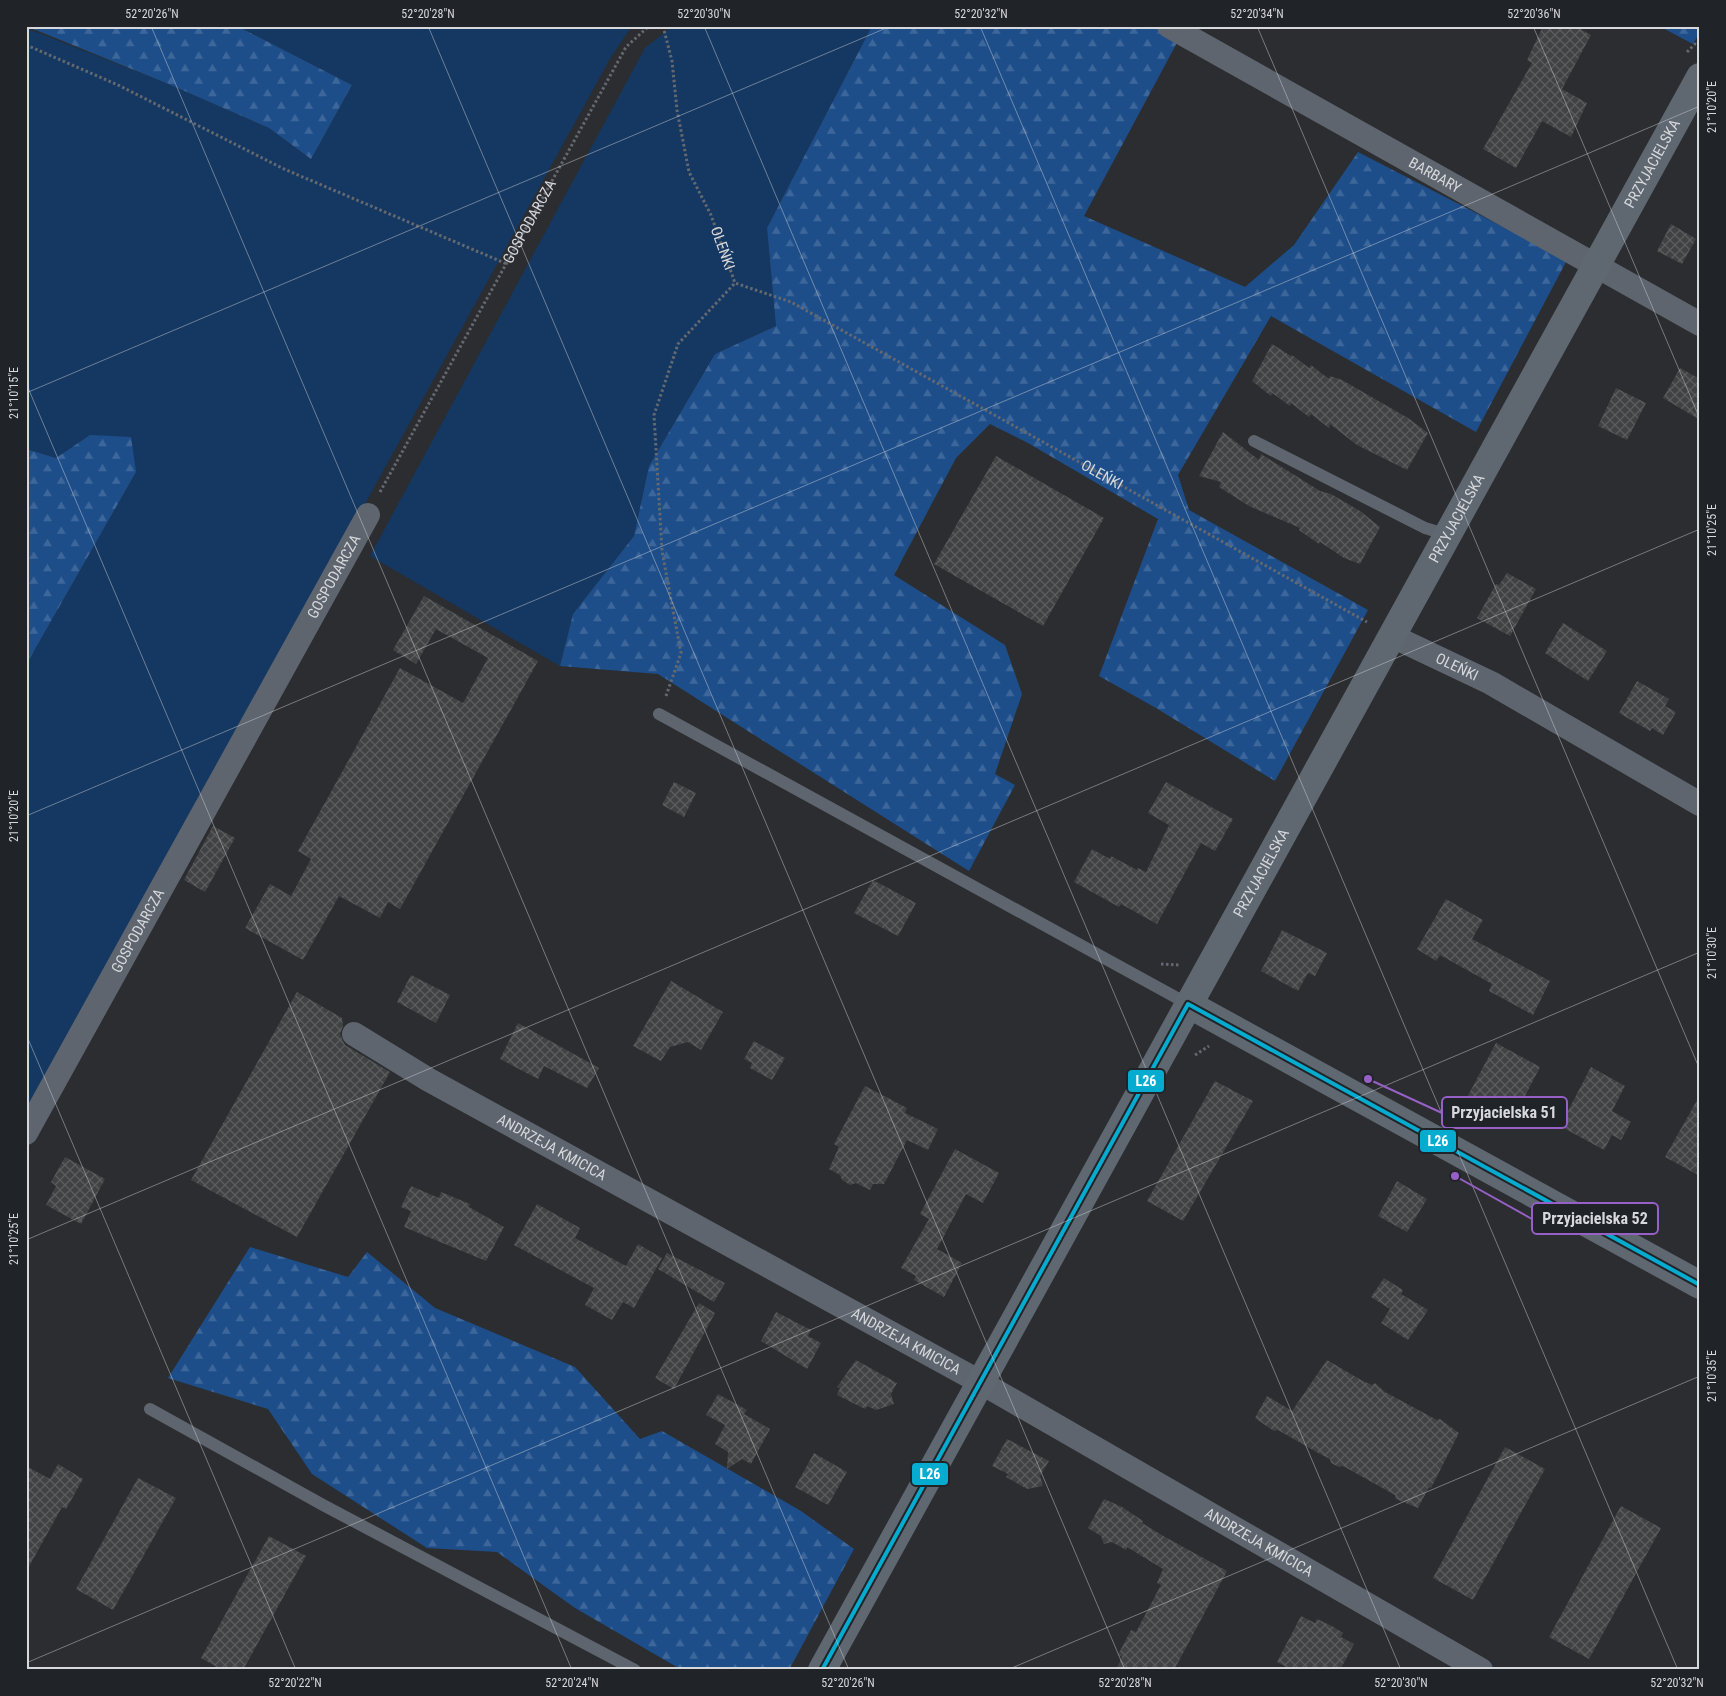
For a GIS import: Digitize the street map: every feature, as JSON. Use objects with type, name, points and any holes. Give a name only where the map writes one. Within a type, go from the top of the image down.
[{"type":"street","name":"BARBARY","points":[[1169,26],[1700,324]]},
{"type":"street","name":"PRZYJACIELSKA","points":[[822,1670],[1700,77]]},
{"type":"street","name":"GOSPODARCZA","points":[[26,1133],[368,514]]},
{"type":"street","name":"OLEŃKI","points":[[1392,636],[1491,684],[1700,804]]},
{"type":"street","points":[[1188,1004],[1700,1285]]},
{"type":"street","name":"ANDRZEJA KMICICA","points":[[354,1034],[428,1080],[980,1382],[1481,1670]]},
{"type":"lane","points":[[1254,441],[1424,528],[1448,535]]},
{"type":"lane","points":[[659,714],[1188,1004]]},
{"type":"lane","points":[[150,1409],[323,1505],[635,1670]]},
{"type":"path","name":"GOSPODARCZA","points":[[368,514],[626,48],[649,26]]},
{"type":"path","name":"OLEŃKI","points":[[663,26],[672,61],[677,110],[689,172],[711,215],[735,283],[791,302],[1392,636]]},
{"type":"path","points":[[1685,53],[1695,44],[1700,46]]},
{"type":"path","points":[[26,46],[120,86],[284,169],[507,264]]},
{"type":"path","points":[[659,714],[681,652],[662,552],[654,415],[678,344],[735,283]]},
{"type":"shaded area","points":[[237,26],[632,26],[611,57],[26,1120],[26,665],[136,472],[90,435],[56,458],[26,449],[26,28],[166,83],[269,128],[311,159],[352,85]]},
{"type":"shaded area","points":[[673,26],[872,26],[767,228],[776,326],[715,354],[649,466],[634,536],[573,614],[560,666],[370,556],[645,48]]},
{"type":"green space","points":[[26,26],[237,26],[352,85],[311,159],[269,128],[166,83]]},
{"type":"green space","points":[[872,26],[1186,26],[1084,216],[1245,287],[1294,245],[1358,152],[1567,260],[1476,432],[1271,316],[1178,475],[1189,510],[1368,610],[1275,781],[1156,708],[1099,676],[1158,519],[1028,443],[990,424],[956,458],[894,575],[1005,645],[1022,694],[995,774],[1015,785],[969,871],[658,674],[560,666],[573,614],[634,536],[649,466],[715,354],[776,326],[767,228]]},
{"type":"green space","points":[[1659,26],[1700,26],[1700,32],[1693,44]]},
{"type":"green space","points":[[90,435],[131,437],[136,472],[26,665],[26,449],[56,458]]},
{"type":"green space","points":[[250,1247],[348,1277],[367,1252],[435,1308],[575,1367],[640,1439],[662,1431],[801,1511],[854,1549],[789,1670],[682,1670],[575,1608],[497,1552],[427,1548],[312,1474],[268,1409],[168,1378]]},
{"type":"building","points":[[1543,26],[1575,26],[1591,35],[1562,89],[1587,103],[1571,137],[1542,121],[1516,168],[1483,149],[1532,63],[1527,60]]},
{"type":"building","points":[[1671,224],[1696,239],[1682,264],[1657,251]]},
{"type":"building","points":[[1272,344],[1292,355],[1309,368],[1311,365],[1329,379],[1330,376],[1342,380],[1408,418],[1428,433],[1407,470],[1357,445],[1330,424],[1329,428],[1311,414],[1309,417],[1291,403],[1290,406],[1272,393],[1271,396],[1252,381]]},
{"type":"building","points":[[1680,368],[1700,379],[1700,420],[1663,398]]},
{"type":"building","points":[[1616,388],[1646,403],[1627,440],[1598,426]]},
{"type":"building","points":[[1223,432],[1259,460],[1261,454],[1320,491],[1331,494],[1360,511],[1380,527],[1360,564],[1344,558],[1320,542],[1319,544],[1299,530],[1300,528],[1249,506],[1219,487],[1221,482],[1199,476]]},
{"type":"building","points":[[996,456],[1104,518],[1043,626],[934,564]]},
{"type":"building","points":[[1507,573],[1536,589],[1510,636],[1477,618],[1496,584],[1499,585]]},
{"type":"building","points":[[424,596],[538,661],[400,909],[388,902],[380,918],[339,896],[303,960],[245,928],[270,884],[291,896],[311,859],[298,851],[400,668],[463,703],[488,658],[436,629],[416,664],[393,650]]},
{"type":"building","points":[[1563,623],[1607,651],[1588,681],[1545,653]]},
{"type":"building","points":[[1637,681],[1669,699],[1665,706],[1676,712],[1663,735],[1652,728],[1650,731],[1619,713]]},
{"type":"building","points":[[674,782],[696,793],[684,817],[662,805]]},
{"type":"building","points":[[1166,782],[1233,819],[1215,851],[1201,843],[1157,924],[1121,904],[1119,907],[1074,882],[1092,849],[1110,859],[1111,856],[1137,870],[1138,868],[1146,872],[1169,825],[1148,813]]},
{"type":"building","points":[[213,826],[235,838],[205,892],[184,880]]},
{"type":"building","points":[[873,880],[916,903],[898,936],[854,913]]},
{"type":"building","points":[[1446,899],[1483,920],[1472,939],[1550,981],[1533,1015],[1489,991],[1492,984],[1440,955],[1436,961],[1417,949]]},
{"type":"building","points":[[1282,930],[1327,953],[1315,976],[1308,973],[1298,991],[1261,971]]},
{"type":"building","points":[[411,975],[450,995],[436,1023],[397,1002]]},
{"type":"building","points":[[671,981],[723,1012],[701,1050],[688,1042],[670,1047],[661,1061],[633,1046]]},
{"type":"building","points":[[297,992],[342,1018],[343,1026],[340,1034],[345,1045],[390,1072],[297,1237],[191,1180]]},
{"type":"building","points":[[518,1023],[599,1068],[587,1088],[544,1066],[538,1079],[500,1059]]},
{"type":"building","points":[[754,1041],[785,1058],[772,1080],[750,1068],[752,1063],[744,1059]]},
{"type":"building","points":[[1496,1043],[1540,1067],[1509,1127],[1464,1103]]},
{"type":"building","points":[[1591,1067],[1625,1086],[1612,1111],[1631,1122],[1621,1140],[1612,1135],[1604,1150],[1560,1126]]},
{"type":"building","points":[[1215,1081],[1253,1101],[1183,1221],[1147,1201]]},
{"type":"building","points":[[865,1086],[907,1108],[905,1113],[938,1129],[928,1150],[907,1140],[884,1184],[873,1184],[870,1190],[856,1183],[850,1185],[842,1180],[840,1175],[829,1169],[839,1147],[834,1144]]},
{"type":"building","points":[[1700,1095],[1700,1176],[1665,1157]]},
{"type":"building","points":[[955,1149],[999,1173],[983,1203],[966,1194],[937,1249],[962,1263],[944,1297],[914,1280],[916,1276],[901,1268],[929,1219],[920,1214]]},
{"type":"building","points":[[65,1157],[105,1179],[81,1224],[46,1205],[56,1186],[51,1182]]},
{"type":"building","points":[[1397,1181],[1427,1199],[1407,1232],[1378,1216]]},
{"type":"building","points":[[411,1186],[439,1198],[441,1192],[470,1204],[469,1207],[504,1227],[486,1261],[404,1227],[411,1211],[401,1207]]},
{"type":"building","points":[[537,1204],[580,1228],[575,1238],[626,1266],[638,1244],[662,1258],[634,1308],[623,1302],[612,1320],[585,1305],[594,1288],[514,1245]]},
{"type":"building","points":[[667,1253],[725,1283],[714,1302],[658,1269]]},
{"type":"building","points":[[1384,1278],[1403,1290],[1401,1294],[1428,1310],[1408,1340],[1381,1323],[1390,1309],[1371,1297]]},
{"type":"building","points":[[699,1303],[715,1313],[674,1389],[655,1378]]},
{"type":"building","points":[[776,1312],[811,1330],[808,1336],[821,1343],[807,1369],[761,1341]]},
{"type":"building","points":[[856,1360],[897,1383],[891,1394],[894,1404],[876,1410],[867,1406],[865,1409],[837,1395],[840,1388],[837,1387]]},
{"type":"building","points":[[1327,1360],[1361,1380],[1372,1385],[1375,1383],[1385,1392],[1437,1420],[1440,1419],[1459,1433],[1431,1488],[1429,1487],[1418,1508],[1396,1499],[1395,1495],[1343,1466],[1339,1467],[1331,1463],[1330,1459],[1278,1430],[1274,1431],[1255,1418],[1267,1396],[1292,1411]]},
{"type":"building","points":[[718,1394],[747,1410],[744,1414],[770,1429],[751,1464],[742,1459],[727,1469],[728,1452],[715,1444],[725,1425],[706,1415]]},
{"type":"building","points":[[1007,1439],[1049,1461],[1040,1476],[1043,1486],[1027,1489],[1006,1477],[1008,1474],[992,1466]]},
{"type":"building","points":[[1505,1447],[1545,1469],[1473,1600],[1433,1578]]},
{"type":"building","points":[[814,1453],[847,1472],[828,1505],[795,1487]]},
{"type":"building","points":[[58,1464],[83,1479],[66,1509],[62,1507],[26,1572],[26,1466],[50,1479]]},
{"type":"building","points":[[138,1478],[176,1498],[113,1610],[76,1589]]},
{"type":"building","points":[[1104,1499],[1122,1507],[1143,1521],[1142,1523],[1227,1571],[1174,1670],[1116,1670],[1122,1657],[1118,1655],[1131,1630],[1136,1632],[1161,1585],[1157,1583],[1163,1569],[1127,1547],[1126,1550],[1112,1542],[1104,1544],[1101,1536],[1088,1528]]},
{"type":"building","points":[[1621,1506],[1661,1528],[1589,1659],[1549,1637]]},
{"type":"building","points":[[269,1536],[306,1556],[243,1670],[222,1670],[201,1658]]},
{"type":"building","points":[[1301,1616],[1315,1623],[1317,1619],[1332,1626],[1343,1633],[1341,1637],[1354,1644],[1340,1670],[1292,1670],[1277,1662]]},
{"type":"transit line","name":"L26","points":[[822,1670],[1188,1004],[1700,1285]]},
{"type":"place","name":"Przyjacielska 51","points":[[1368,1079]]},
{"type":"place","name":"Przyjacielska 52","points":[[1455,1176]]}]
